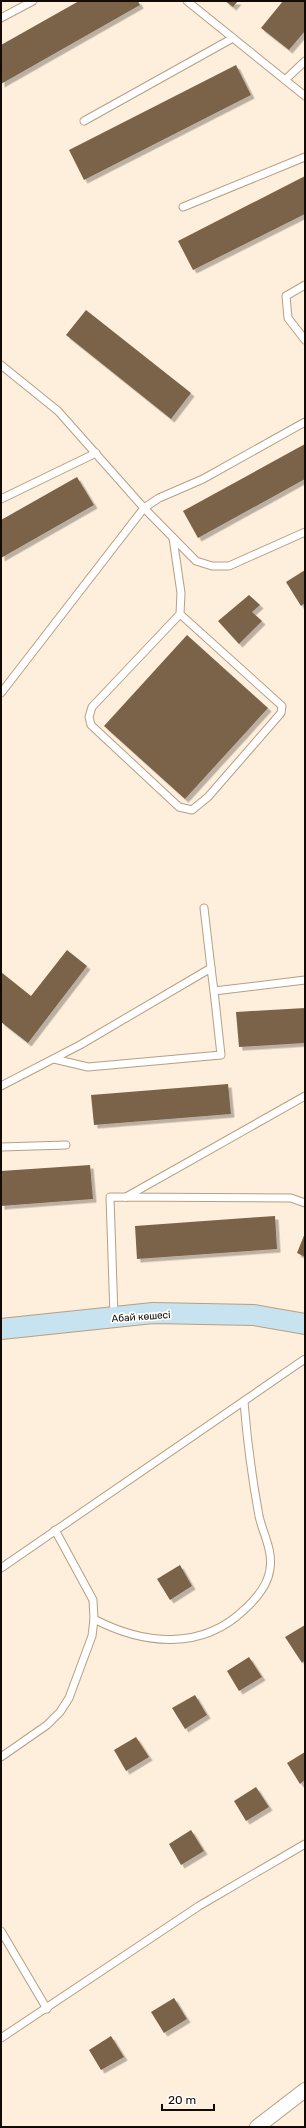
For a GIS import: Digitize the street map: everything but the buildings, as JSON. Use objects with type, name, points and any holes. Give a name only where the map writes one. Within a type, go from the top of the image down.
[{"type":"street","name":"Абай көшесі","points":[[1,1329],[153,1313],[254,1315],[305,1324]]},
{"type":"street","points":[[257,2127],[305,2090]]},
{"type":"lane","points":[[1,18],[33,1]]},
{"type":"lane","points":[[187,1],[305,96]]},
{"type":"lane","points":[[84,121],[233,38]]},
{"type":"lane","points":[[286,80],[305,61]]},
{"type":"lane","points":[[183,208],[305,156]]},
{"type":"lane","points":[[305,284],[286,296],[288,318],[305,340]]},
{"type":"lane","points":[[1,364],[58,411],[144,508],[196,561],[212,566],[229,566],[305,532]]},
{"type":"lane","points":[[1,693],[144,508],[159,498],[203,479],[305,422]]},
{"type":"lane","points":[[1,499],[96,453]]},
{"type":"lane","points":[[172,538],[181,593],[180,614],[92,706],[89,717],[92,725],[179,807],[192,810],[208,797],[281,713],[282,706],[180,614]]},
{"type":"lane","points":[[54,1059],[88,1067],[221,1055],[204,908]]},
{"type":"lane","points":[[1,1086],[54,1059],[211,968]]},
{"type":"lane","points":[[214,991],[305,980]]},
{"type":"lane","points":[[126,1197],[305,1096]]},
{"type":"lane","points":[[1,1147],[66,1145]]},
{"type":"lane","points":[[114,1318],[110,1197],[291,1198],[305,1203]]},
{"type":"lane","points":[[1,1568],[305,1359]]},
{"type":"lane","points":[[94,1619],[114,1630],[138,1637],[162,1640],[190,1639],[213,1631],[235,1619],[257,1599],[266,1584],[270,1569],[270,1550],[261,1525],[249,1463],[244,1402]]},
{"type":"lane","points":[[1,1757],[47,1725],[69,1698],[92,1636],[94,1619],[93,1600],[55,1530]]},
{"type":"lane","points":[[1,2038],[47,2009],[199,1906],[305,1844]]},
{"type":"lane","points":[[1,1932],[47,2009]]}]
